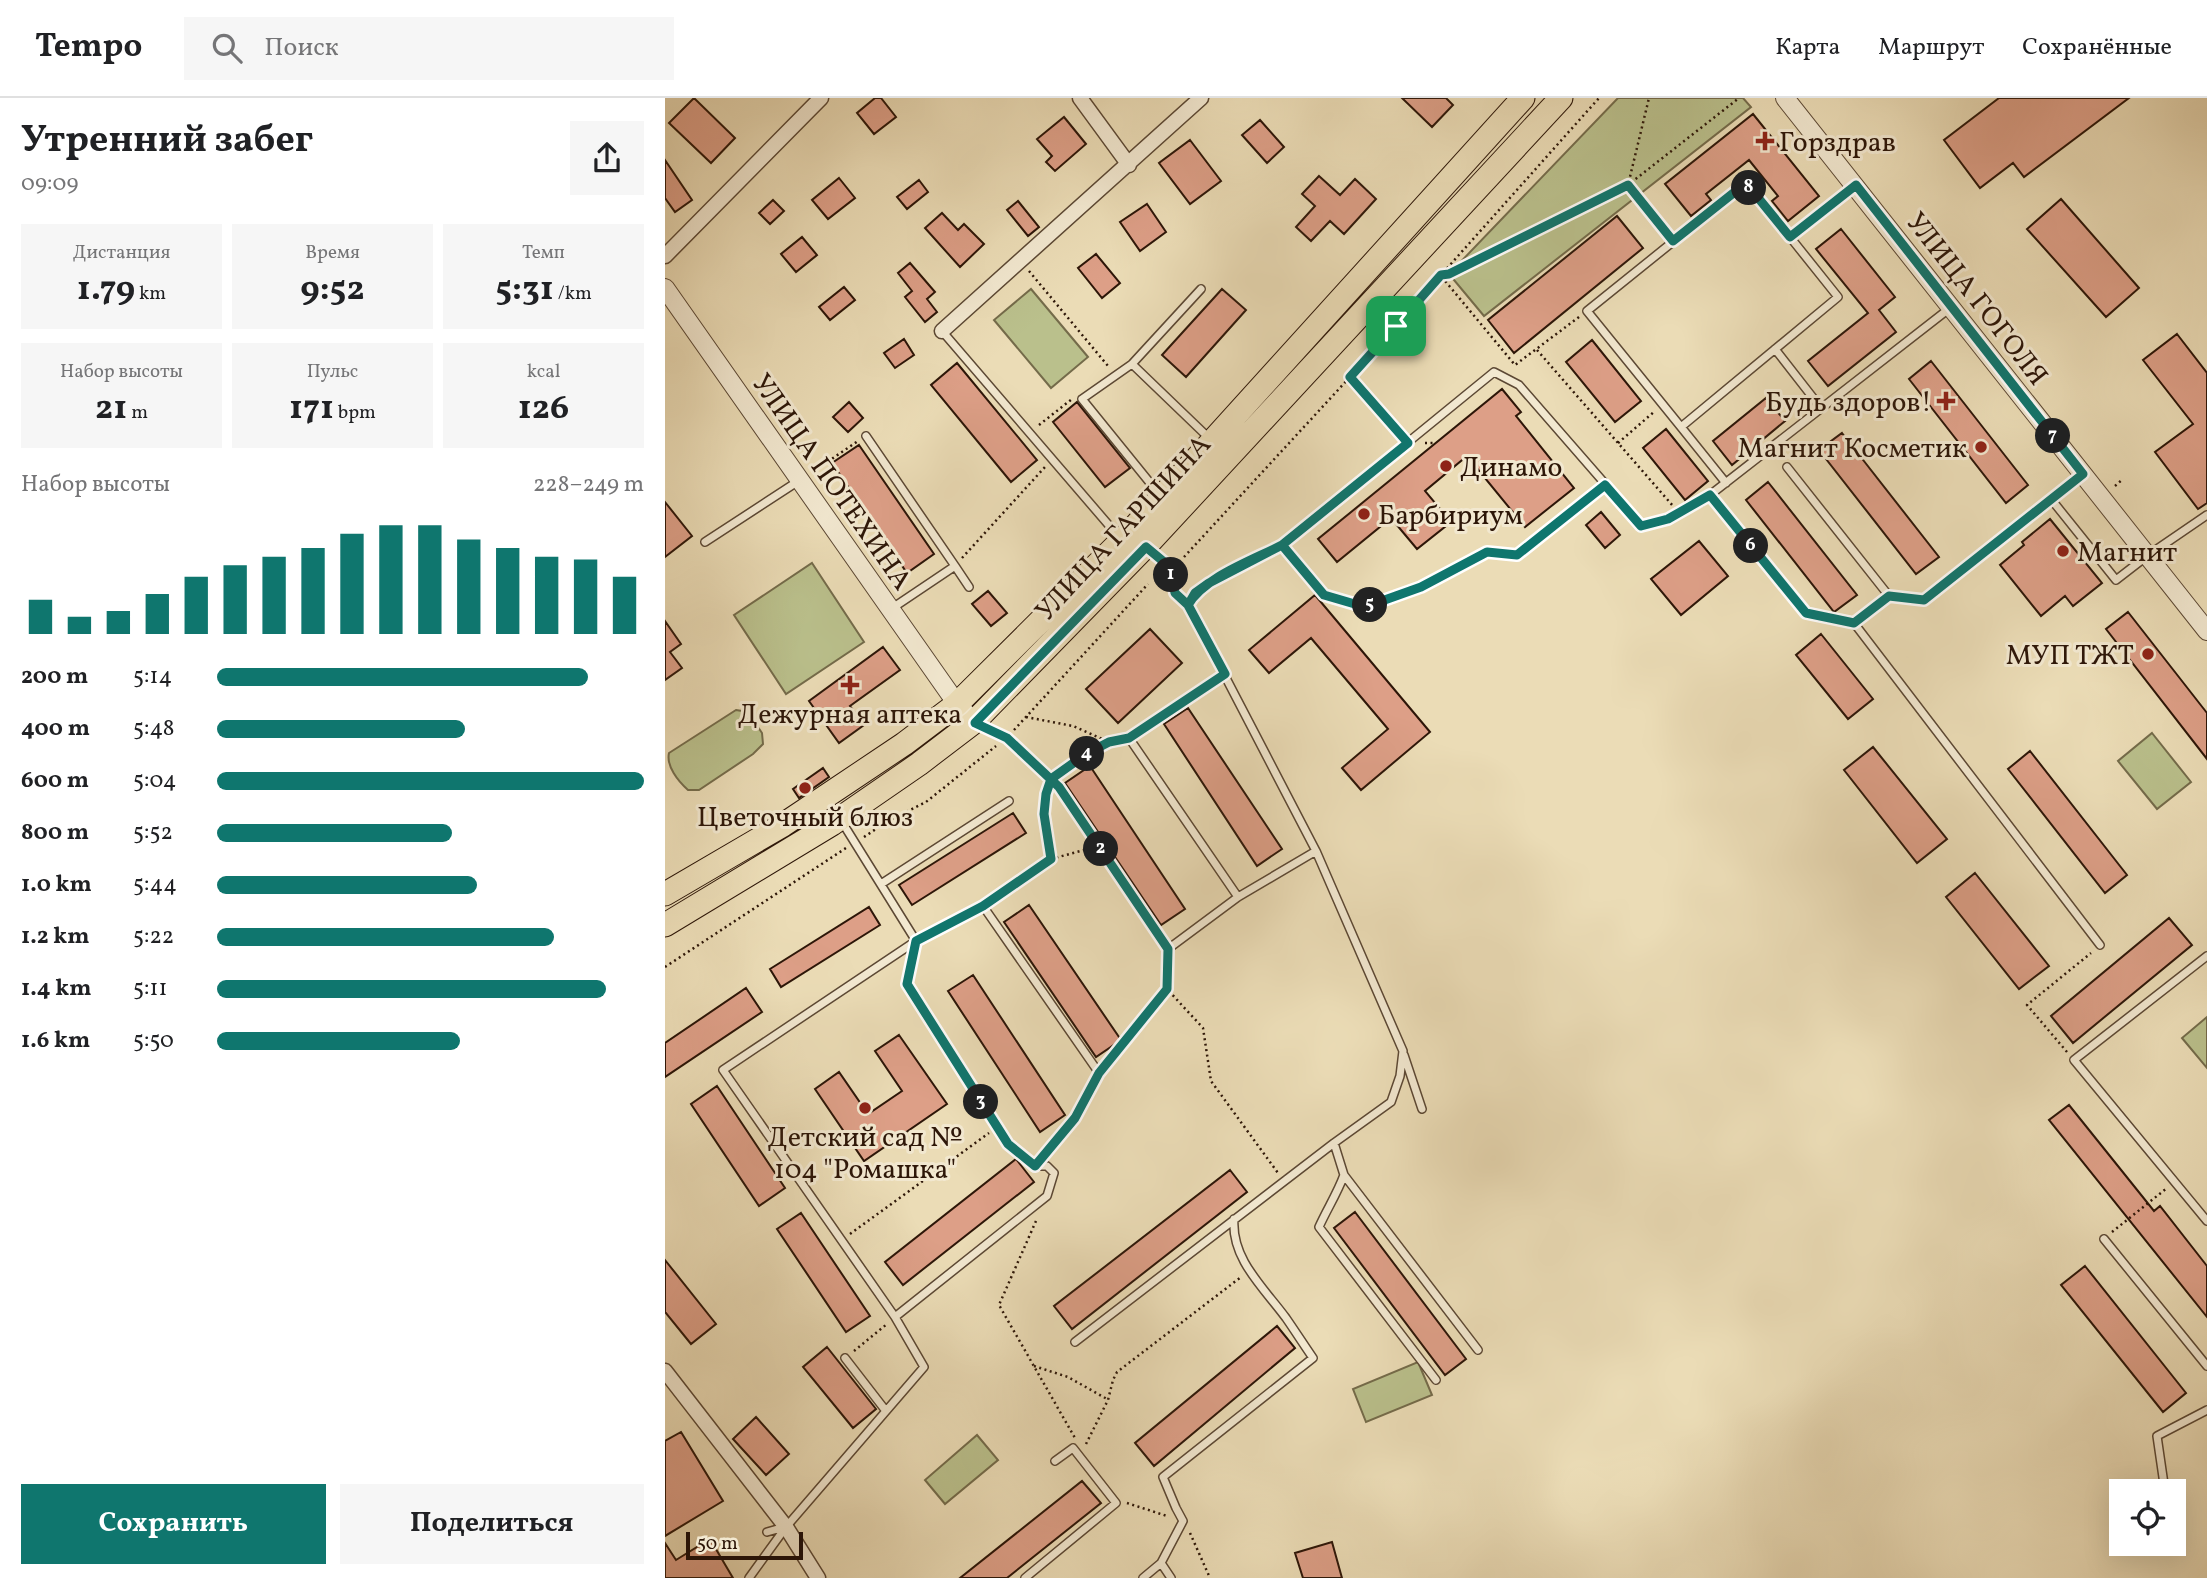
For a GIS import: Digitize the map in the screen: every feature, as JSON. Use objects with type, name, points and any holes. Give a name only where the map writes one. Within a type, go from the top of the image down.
[{"type":"main road","name":"УЛИЦА ГАРШИНА","points":[[665,894],[783,825],[904,744],[957,704],[1121,540],[1523,98]]},
{"type":"main road","name":"УЛИЦА ГАРШИНА","points":[[665,925],[839,818],[975,723],[1146,547],[1561,98]]},
{"type":"street","points":[[665,257],[821,98]]},
{"type":"street","points":[[1080,98],[1129,165]]},
{"type":"street","points":[[941,331],[1201,98]]},
{"type":"street","name":"УЛИЦА ГОГОЛЯ","points":[[1785,98],[2207,631]]},
{"type":"street","name":"УЛИЦА ПОТЕХИНА","points":[[665,288],[957,704],[975,723]]},
{"type":"street","points":[[665,1371],[786,1527],[818,1578]]},
{"type":"lane","points":[[1681,427],[1838,297],[1746,183],[1587,311],[1726,483]]},
{"type":"lane","points":[[1790,237],[1856,185]]},
{"type":"lane","points":[[1161,497],[1082,399],[1132,364],[1201,289]]},
{"type":"lane","points":[[1188,605],[1195,593],[1209,583],[1282,545],[1494,372],[1519,385],[1641,526],[1668,519],[1710,495],[1952,307]]},
{"type":"lane","points":[[941,331],[1121,540]]},
{"type":"lane","points":[[1775,349],[1821,408]]},
{"type":"lane","points":[[1132,364],[1212,441]]},
{"type":"lane","points":[[866,436],[969,587]]},
{"type":"lane","points":[[1787,467],[1889,596]]},
{"type":"lane","points":[[2083,474],[1924,600],[1889,596],[1854,623],[2100,945]]},
{"type":"lane","points":[[705,542],[800,480]]},
{"type":"lane","points":[[1282,545],[1324,595],[1365,607],[1421,587],[1487,552],[1517,555],[1605,485]]},
{"type":"lane","points":[[2051,499],[2116,580],[2207,515]]},
{"type":"lane","points":[[1146,547],[1170,567],[1175,593],[1188,605],[1316,851],[1403,1051],[1422,1109]]},
{"type":"lane","points":[[891,609],[955,566]]},
{"type":"lane","points":[[1225,674],[1129,738],[1238,897]]},
{"type":"lane","points":[[975,723],[1007,738],[1059,787],[1168,949],[1238,897],[1316,851]]},
{"type":"lane","points":[[881,884],[1009,801]]},
{"type":"lane","points":[[839,818],[916,941],[907,984],[1008,1144],[1035,1166],[1047,1166],[1054,1173],[1047,1195],[895,1317]]},
{"type":"lane","points":[[749,1578],[786,1527],[924,1367],[895,1317],[723,1070],[916,941],[983,906],[1099,1073],[1075,1118],[1035,1166]]},
{"type":"lane","points":[[2207,956],[2074,1060],[2207,1221]]},
{"type":"lane","points":[[1075,1342],[1391,1102],[1400,1076],[1403,1051]]},
{"type":"lane","points":[[1334,1143],[1344,1175],[1478,1350]]},
{"type":"lane","points":[[1344,1175],[1336,1197],[1319,1227],[1436,1380]]},
{"type":"lane","points":[[1143,1578],[1161,1563],[1183,1521],[1163,1477],[1313,1359],[1249,1271],[1233,1235],[1234,1219]]},
{"type":"lane","points":[[2104,1239],[2207,1366]]},
{"type":"lane","points":[[845,1358],[886,1411]]},
{"type":"lane","points":[[2163,1479],[2157,1436],[2207,1410]]},
{"type":"lane","points":[[1025,1578],[1116,1503],[1073,1448],[1055,1461]]},
{"type":"lane","points":[[767,1532],[786,1527]]},
{"type":"lane","points":[[1161,1563],[1171,1578]]},
{"type":"path","points":[[1184,558],[1599,98]]},
{"type":"path","points":[[1628,185],[1649,98]]},
{"type":"path","points":[[1441,275],[1449,274],[1628,185],[1739,98]]},
{"type":"path","points":[[1628,185],[1673,241]]},
{"type":"path","points":[[1020,261],[1117,376]]},
{"type":"path","points":[[1441,275],[1515,365],[1587,311]]},
{"type":"path","points":[[1537,350],[1679,513]]},
{"type":"path","points":[[1350,377],[1408,443],[1434,443]]},
{"type":"path","points":[[1030,433],[1070,399],[1082,399]]},
{"type":"path","points":[[1618,443],[1663,404]]},
{"type":"path","points":[[800,480],[866,436]]},
{"type":"path","points":[[955,566],[1052,459]]},
{"type":"path","points":[[2115,486],[2123,479]]},
{"type":"path","points":[[1710,495],[1806,613],[1854,623]]},
{"type":"path","points":[[1026,717],[1073,726],[1109,742]]},
{"type":"path","points":[[1051,859],[1044,814],[1051,779],[1086,754],[1109,742],[1129,738]]},
{"type":"path","points":[[983,906],[1051,859],[1098,846]]},
{"type":"path","points":[[2074,1060],[2028,1005],[2100,945]]},
{"type":"path","points":[[1099,1073],[1167,989],[1168,949]]},
{"type":"path","points":[[1167,989],[1203,1028],[1211,1081],[1284,1181]]},
{"type":"path","points":[[841,1241],[997,1127]]},
{"type":"path","points":[[2104,1239],[2175,1182]]},
{"type":"path","points":[[1047,1195],[999,1305],[1078,1442]]},
{"type":"path","points":[[1080,1457],[1108,1400],[1117,1372],[1249,1271]]},
{"type":"path","points":[[845,1358],[895,1317]]},
{"type":"path","points":[[1034,1366],[1068,1377],[1108,1400]]},
{"type":"path","points":[[1129,1505],[1183,1521],[1210,1578]]},
{"type":"green space","points":[[1618,98],[1743,98],[1751,107],[1484,316],[1449,274]]},
{"type":"green space","points":[[1031,289],[1088,357],[1051,388],[994,320]]},
{"type":"green space","points":[[812,563],[864,642],[786,694],[734,615]]},
{"type":"green space","points":[[736,710],[748,712],[762,733],[763,744],[753,754],[699,790],[688,790],[671,768],[669,753]]},
{"type":"green space","points":[[2152,733],[2191,782],[2157,809],[2118,761]]},
{"type":"green space","points":[[2207,1017],[2207,1068],[2182,1038]]},
{"type":"green space","points":[[1418,1362],[1432,1395],[1366,1422],[1353,1389]]},
{"type":"green space","points":[[977,1435],[998,1460],[945,1504],[925,1480]]},
{"type":"building","points":[[694,98],[735,138],[711,163],[669,123]]},
{"type":"building","points":[[875,98],[881,98],[896,117],[874,134],[857,113]]},
{"type":"building","points":[[1402,98],[1446,98],[1453,105],[1432,127]]},
{"type":"building","points":[[1999,98],[2129,98],[2024,177],[2013,163],[1980,188],[1944,140]]},
{"type":"building","points":[[1753,114],[1819,196],[1788,221],[1772,201],[1778,196],[1749,160],[1706,194],[1711,200],[1691,216],[1665,184]]},
{"type":"building","points":[[1064,117],[1086,144],[1055,171],[1046,162],[1052,156],[1037,139]]},
{"type":"building","points":[[1260,120],[1284,147],[1267,163],[1242,135]]},
{"type":"building","points":[[1190,140],[1221,181],[1190,204],[1159,163]]},
{"type":"building","points":[[665,160],[692,200],[675,212],[665,198]]},
{"type":"building","points":[[1319,176],[1340,195],[1355,179],[1376,199],[1344,234],[1330,221],[1311,241],[1296,227],[1315,206],[1302,194]]},
{"type":"building","points":[[839,178],[855,198],[828,219],[812,200]]},
{"type":"building","points":[[919,180],[928,192],[907,209],[897,197]]},
{"type":"building","points":[[2061,199],[2139,288],[2106,317],[2027,229]]},
{"type":"building","points":[[773,200],[784,211],[770,224],[759,213]]},
{"type":"building","points":[[1018,201],[1039,227],[1028,236],[1007,210]]},
{"type":"building","points":[[1147,204],[1166,232],[1140,251],[1120,222]]},
{"type":"building","points":[[942,213],[958,230],[964,224],[984,244],[960,267],[925,228]]},
{"type":"building","points":[[1617,216],[1643,248],[1514,353],[1488,320]]},
{"type":"building","points":[[1841,229],[1895,297],[1879,310],[1896,332],[1828,386],[1808,361],[1868,313],[1816,249]]},
{"type":"building","points":[[802,237],[817,255],[796,272],[781,254]]},
{"type":"building","points":[[1096,254],[1120,283],[1102,298],[1078,268]]},
{"type":"building","points":[[910,263],[935,292],[927,299],[937,312],[925,322],[905,297],[912,291],[898,273]]},
{"type":"building","points":[[844,287],[855,300],[830,320],[819,307]]},
{"type":"building","points":[[1222,289],[1246,310],[1186,377],[1162,355]]},
{"type":"building","points":[[2177,334],[2207,373],[2207,503],[2198,509],[2155,452],[2193,424],[2143,360]]},
{"type":"building","points":[[904,339],[914,355],[895,368],[884,353]]},
{"type":"building","points":[[1592,340],[1641,401],[1615,422],[1566,362]]},
{"type":"building","points":[[1931,361],[2028,485],[2006,503],[1909,379]]},
{"type":"building","points":[[957,363],[1037,460],[1011,482],[931,385]]},
{"type":"building","points":[[1502,389],[1521,412],[1516,416],[1574,488],[1525,527],[1467,456],[1425,491],[1451,522],[1417,549],[1391,518],[1337,562],[1318,539]]},
{"type":"building","points":[[1766,398],[1785,421],[1732,465],[1713,441]]},
{"type":"building","points":[[849,402],[863,418],[848,432],[833,417]]},
{"type":"building","points":[[1077,402],[1130,468],[1105,487],[1053,422]]},
{"type":"building","points":[[1666,429],[1708,481],[1685,500],[1643,448]]},
{"type":"building","points":[[1842,433],[1939,557],[1916,574],[1819,450]]},
{"type":"building","points":[[859,445],[934,554],[907,573],[832,463]]},
{"type":"building","points":[[1768,482],[1857,595],[1834,612],[1746,500]]},
{"type":"building","points":[[665,502],[692,536],[665,557]]},
{"type":"building","points":[[1601,512],[1620,535],[1605,548],[1586,525]]},
{"type":"building","points":[[2050,519],[2102,583],[2073,606],[2065,596],[2041,616],[2000,565]]},
{"type":"building","points":[[1699,541],[1728,576],[1681,615],[1651,579]]},
{"type":"building","points":[[988,591],[1007,613],[991,626],[972,604]]},
{"type":"building","points":[[1315,595],[1430,732],[1361,790],[1342,768],[1388,729],[1311,638],[1269,673],[1249,650]]},
{"type":"building","points":[[2128,612],[2207,713],[2207,759],[2106,629]]},
{"type":"building","points":[[665,621],[681,644],[670,652],[682,668],[665,680]]},
{"type":"building","points":[[1150,629],[1182,663],[1118,723],[1086,689]]},
{"type":"building","points":[[1821,634],[1873,699],[1848,719],[1796,655]]},
{"type":"building","points":[[883,647],[900,670],[850,706],[864,725],[839,743],[809,701]]},
{"type":"building","points":[[1188,708],[1282,849],[1257,866],[1164,724]]},
{"type":"building","points":[[1873,747],[1947,839],[1917,863],[1844,770]]},
{"type":"building","points":[[2030,751],[2127,875],[2105,893],[2008,769]]},
{"type":"building","points":[[1090,766],[1185,909],[1161,925],[1065,783]]},
{"type":"building","points":[[823,768],[829,777],[799,798],[793,789]]},
{"type":"building","points":[[1013,813],[1026,833],[912,905],[899,885]]},
{"type":"building","points":[[1975,873],[2049,966],[2019,989],[1946,897]]},
{"type":"building","points":[[1029,905],[1121,1040],[1096,1057],[1004,922]]},
{"type":"building","points":[[869,907],[880,925],[781,987],[770,969]]},
{"type":"building","points":[[2169,918],[2192,945],[2073,1043],[2051,1016]]},
{"type":"building","points":[[973,975],[1065,1115],[1040,1132],[948,991]]},
{"type":"building","points":[[746,988],[762,1012],[665,1077],[665,1043]]},
{"type":"building","points":[[899,1035],[947,1104],[864,1161],[815,1089],[839,1072],[868,1114],[902,1091],[875,1051]]},
{"type":"building","points":[[717,1086],[785,1188],[759,1206],[691,1104]]},
{"type":"building","points":[[2069,1105],[2154,1211],[2160,1206],[2207,1266],[2207,1317],[2049,1120]]},
{"type":"building","points":[[1016,1159],[1034,1182],[903,1285],[885,1262]]},
{"type":"building","points":[[1230,1170],[1247,1192],[1072,1329],[1054,1306]]},
{"type":"building","points":[[1355,1212],[1466,1359],[1445,1375],[1334,1228]]},
{"type":"building","points":[[801,1213],[870,1316],[846,1332],[777,1229]]},
{"type":"building","points":[[665,1260],[716,1324],[691,1344],[665,1312]]},
{"type":"building","points":[[2085,1266],[2186,1393],[2163,1412],[2061,1285]]},
{"type":"building","points":[[1277,1326],[1295,1348],[1154,1466],[1135,1443]]},
{"type":"building","points":[[827,1347],[876,1409],[853,1428],[803,1367]]},
{"type":"building","points":[[756,1417],[789,1454],[766,1475],[733,1439]]},
{"type":"building","points":[[681,1432],[723,1501],[665,1536],[665,1441]]},
{"type":"building","points":[[1082,1481],[1101,1503],[1007,1578],[960,1578]]},
{"type":"building","points":[[710,1539],[733,1578],[665,1578],[665,1543],[676,1560]]},
{"type":"building","points":[[1332,1542],[1342,1578],[1303,1578],[1295,1553]]},
{"type":"place","name":"Горздрав","points":[[1765,141]]},
{"type":"place","name":"Будь здоров!","points":[[1946,401]]},
{"type":"place","name":"Магнит Косметик","points":[[1981,447]]},
{"type":"place","name":"Динамо","points":[[1446,466]]},
{"type":"place","name":"Барбириум","points":[[1364,514]]},
{"type":"place","name":"Магнит","points":[[2063,551]]},
{"type":"place","name":"МУП ТЖТ","points":[[2148,654]]},
{"type":"place","name":"Дежурная аптека","points":[[850,685]]},
{"type":"place","name":"Цветочный блюз","points":[[805,788]]},
{"type":"place","name":"Детский сад № 104 \"Ромашка\"","points":[[865,1108]]},
{"type":"route","points":[[1396,326],[1350,377],[1408,443],[1282,545],[1209,583],[1195,593],[1188,605],[1175,593],[1170,567],[1146,547],[975,723],[1007,738],[1051,779],[1059,787],[1168,949],[1167,989],[1099,1073],[1075,1118],[1035,1166],[1008,1144],[907,984],[916,941],[983,906],[1051,859],[1044,814],[1051,779],[1086,754],[1109,742],[1129,738],[1225,674],[1188,605],[1195,593],[1209,583],[1282,545],[1324,595],[1365,607],[1421,587],[1487,552],[1517,555],[1605,485],[1641,526],[1668,519],[1710,495],[1806,613],[1854,623],[1889,596],[1924,600],[2083,474],[1856,185],[1790,237],[1746,183],[1673,241],[1628,185],[1449,274],[1441,275],[1396,326]]}]
